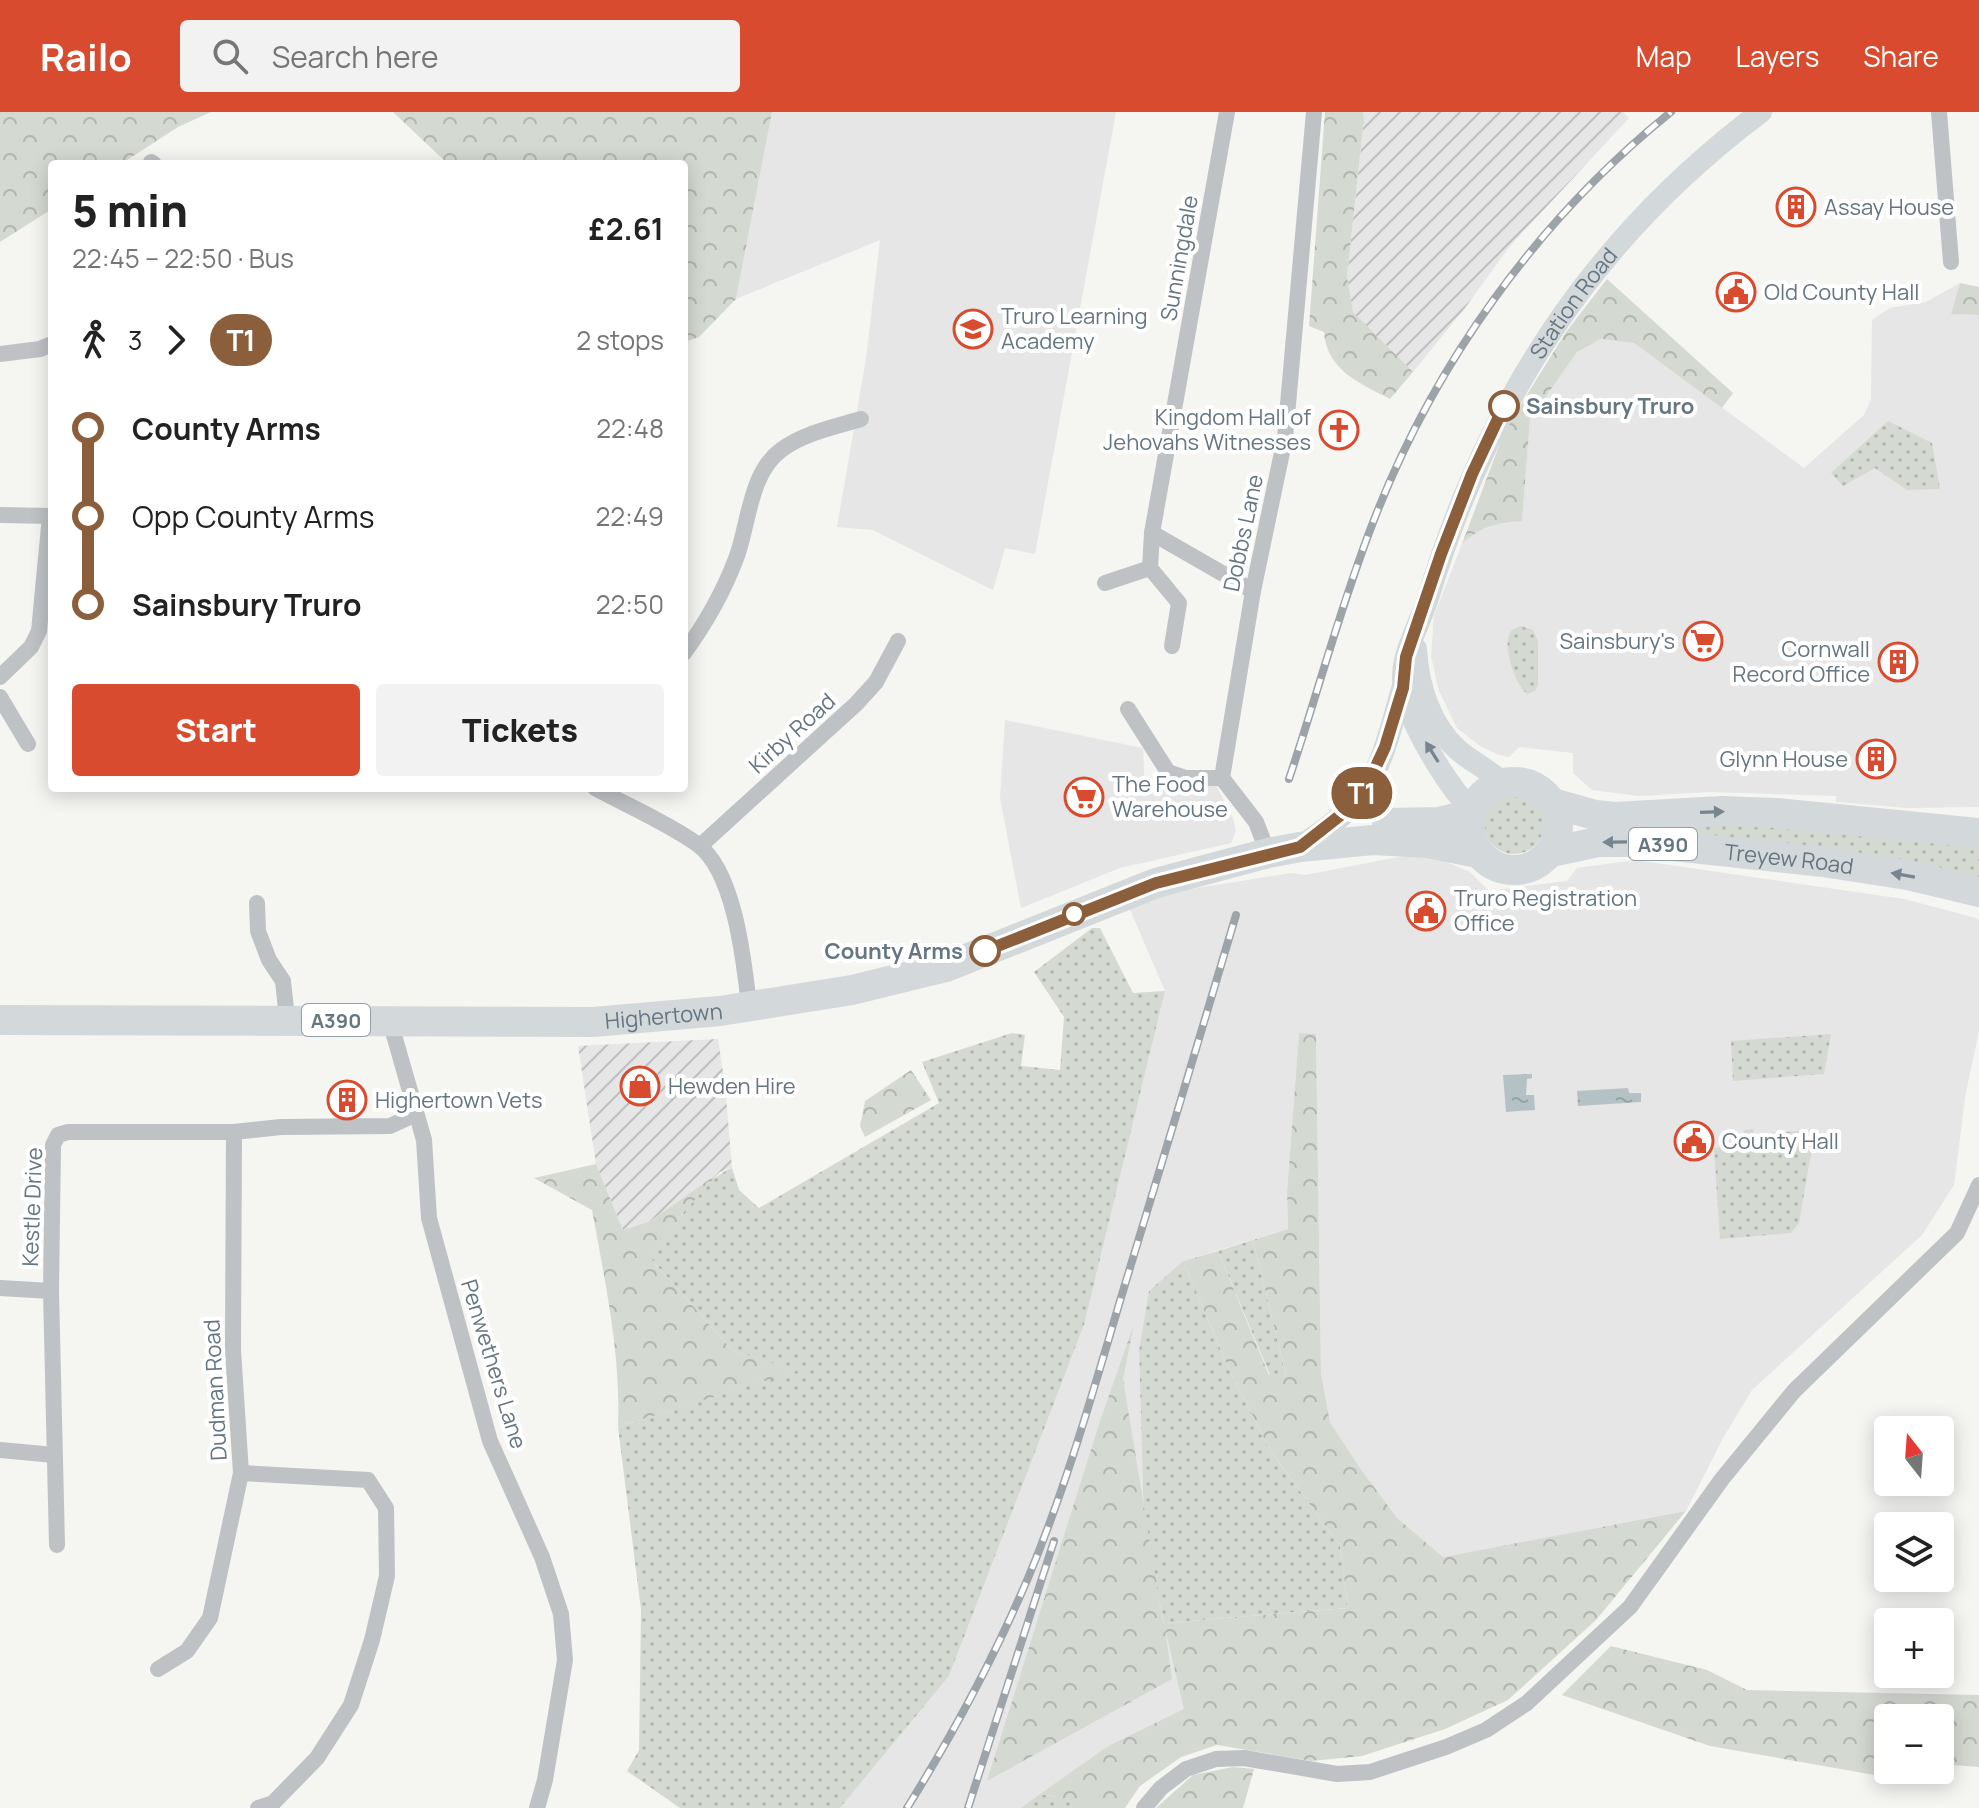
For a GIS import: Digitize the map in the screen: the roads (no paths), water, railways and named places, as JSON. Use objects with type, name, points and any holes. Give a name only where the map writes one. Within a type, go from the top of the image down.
[{"type":"highway","points":[[1503,783],[1523,783],[1535,787],[1552,803],[1558,816],[1559,831],[1551,852],[1537,864],[1519,870],[1494,866],[1478,853],[1471,841],[1469,828],[1472,812],[1484,793],[1503,783]]},
{"type":"highway","name":"Treyew Road","points":[[1552,803],[1615,817],[1722,811],[1776,813],[1979,833]]},
{"type":"highway","name":"Highertown","points":[[1300,847],[1370,824],[1439,822],[1472,812]]},
{"type":"highway","name":"Highertown","points":[[0,1020],[593,1022],[720,1011],[852,990],[946,967],[1156,883],[1268,853],[1373,840],[1402,841],[1478,853]]},
{"type":"highway","name":"Treyew Road","points":[[1551,852],[1598,842],[1636,842],[1823,862],[1907,875],[1979,892]]},
{"type":"street","name":"Sunningdale","points":[[1150,568],[1152,533],[1227,112]]},
{"type":"street","name":"Dobbs Lane","points":[[1222,778],[1253,591],[1285,438],[1314,112]]},
{"type":"street","name":"Station Road","points":[[1472,812],[1416,728],[1403,688],[1406,657],[1456,514],[1504,406],[1563,311],[1651,208],[1761,112]]},
{"type":"street","points":[[1939,112],[1951,262]]},
{"type":"street","points":[[0,354],[48,346]]},
{"type":"street","points":[[688,647],[707,619],[738,555],[763,469],[779,451],[800,438],[861,419]]},
{"type":"street","points":[[0,515],[48,516]]},
{"type":"street","points":[[1152,533],[1253,591]]},
{"type":"street","points":[[0,677],[31,647],[39,631],[48,545]]},
{"type":"street","points":[[1105,583],[1150,568],[1179,603],[1172,646]]},
{"type":"street","points":[[1414,631],[1422,690],[1435,718],[1460,752],[1503,783]]},
{"type":"street","name":"Kirby Road","points":[[700,846],[856,704],[876,682],[898,641]]},
{"type":"street","points":[[1300,847],[1356,803],[1385,747],[1403,688]]},
{"type":"street","points":[[0,697],[28,744]]},
{"type":"street","points":[[1128,709],[1168,772],[1186,778],[1222,778],[1256,822],[1268,853]]},
{"type":"street","points":[[602,792],[700,846],[721,877],[735,915],[749,1005]]},
{"type":"street","points":[[257,903],[258,931],[269,960],[283,981],[287,1019]]},
{"type":"street","name":"Penwethers Lane","points":[[390,1021],[424,1140],[429,1218],[490,1441],[542,1557],[561,1614],[565,1660],[545,1780],[537,1808]]},
{"type":"street","name":"Kestle Drive","points":[[57,1545],[51,1291],[53,1145],[58,1135],[68,1132],[234,1132],[281,1127],[390,1126],[416,1114]]},
{"type":"street","name":"Dudman Road","points":[[158,1669],[187,1651],[210,1618],[241,1473],[233,1350],[234,1132]]},
{"type":"street","points":[[1144,1808],[1161,1788],[1186,1769],[1216,1759],[1244,1758],[1303,1771],[1337,1774],[1370,1772],[1459,1742],[1486,1730],[1527,1703],[1630,1607],[1722,1479],[1794,1391],[1957,1233],[1979,1185]]},
{"type":"street","points":[[0,1288],[51,1291]]},
{"type":"street","points":[[0,1450],[54,1455]]},
{"type":"street","points":[[241,1473],[368,1480],[386,1508],[387,1576],[372,1640],[351,1705],[317,1758],[273,1803],[258,1808]]},
{"type":"water","points":[[1532,1074],[1532,1078],[1527,1079],[1526,1095],[1534,1095],[1535,1110],[1506,1112],[1503,1075]]},
{"type":"water","points":[[1628,1088],[1629,1093],[1641,1093],[1641,1102],[1578,1106],[1577,1091]]},
{"type":"railway","points":[[1289,779],[1372,525],[1397,466],[1458,352],[1494,299],[1576,200],[1622,154],[1671,112]]},
{"type":"railway","points":[[907,1808],[987,1666],[1028,1578],[1055,1508],[1236,915]]},
{"type":"railway","points":[[968,1808],[1054,1541]]},
{"type":"place","name":"Assay House","points":[[1796,207]]},
{"type":"place","name":"Old County Hall","points":[[1736,292]]},
{"type":"place","name":"Truro Learning Academy","points":[[973,329]]},
{"type":"place","name":"Sainsbury Truro","points":[[1504,406]]},
{"type":"place","name":"Kingdom Hall of Jehovahs Witnesses","points":[[1339,430]]},
{"type":"place","name":"Sainsbury's","points":[[1703,641]]},
{"type":"place","name":"Cornwall Record Office","points":[[1898,662]]},
{"type":"place","name":"Glynn House","points":[[1876,759]]},
{"type":"place","name":"The Food Warehouse","points":[[1084,797]]},
{"type":"place","name":"Truro Registration Office","points":[[1426,911]]},
{"type":"place","name":"County Arms","points":[[985,951]]},
{"type":"place","name":"Hewden Hire","points":[[640,1086]]},
{"type":"place","name":"Highertown Vets","points":[[347,1100]]},
{"type":"place","name":"County Hall","points":[[1694,1141]]}]
